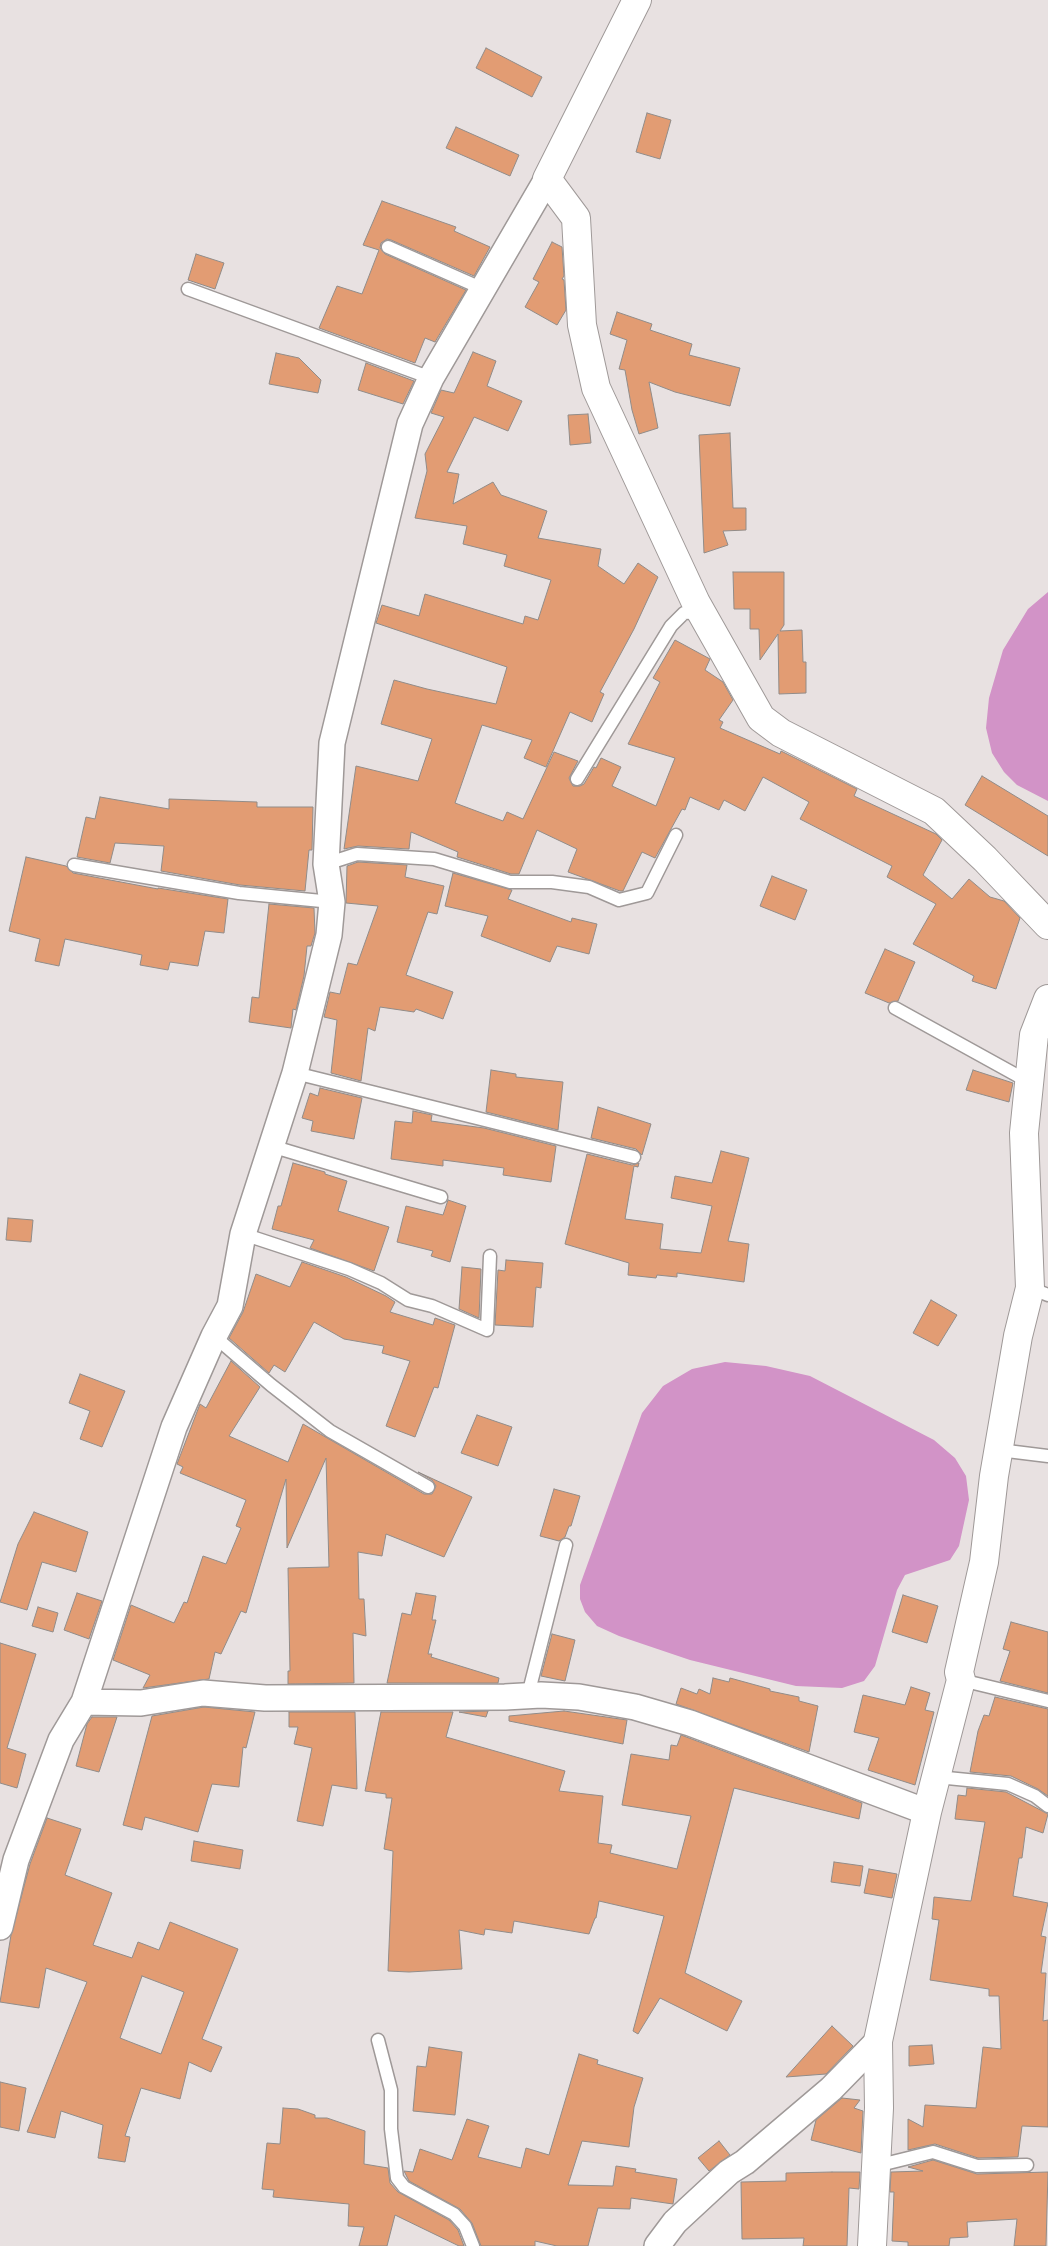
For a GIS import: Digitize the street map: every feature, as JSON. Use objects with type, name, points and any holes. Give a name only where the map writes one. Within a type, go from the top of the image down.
[{"type":"street","points":[[0,1927],[20,1851],[61,1740],[84,1702],[174,1426],[214,1336],[230,1306],[243,1234],[295,1073],[329,935],[332,902],[326,864],[332,743],[410,424],[431,378],[547,178],[637,0]]},
{"type":"street","points":[[547,178],[576,218],[582,325],[596,388],[701,612],[761,718],[780,733],[934,811],[985,859],[1048,926]]},
{"type":"street","points":[[872,2246],[879,2108],[878,2041],[927,1812],[960,1680],[959,1672],[984,1562],[999,1450],[1018,1336],[1039,1292],[1024,1132],[1034,1035],[1048,999]]},
{"type":"street","points":[[84,1702],[141,1703],[203,1693],[265,1698],[528,1695],[579,1697],[635,1707],[690,1724],[927,1812]]},
{"type":"street","points":[[656,2246],[674,2222],[728,2172],[745,2162],[831,2089],[878,2041]]},
{"type":"lane","points":[[388,247],[482,288]]},
{"type":"lane","points":[[188,289],[431,378]]},
{"type":"lane","points":[[577,779],[671,626],[684,613],[701,612]]},
{"type":"lane","points":[[326,864],[357,854],[434,859],[510,882],[552,882],[589,888],[619,900],[647,893],[676,835]]},
{"type":"lane","points":[[74,865],[240,893],[332,902]]},
{"type":"lane","points":[[895,1008],[1029,1082]]},
{"type":"lane","points":[[295,1073],[634,1157]]},
{"type":"lane","points":[[271,1146],[441,1197]]},
{"type":"lane","points":[[243,1234],[349,1269],[381,1283],[408,1300],[432,1306],[487,1330],[490,1256]]},
{"type":"lane","points":[[214,1336],[330,1431],[428,1487]]},
{"type":"lane","points":[[999,1450],[1048,1456]]},
{"type":"lane","points":[[528,1695],[566,1545]]},
{"type":"lane","points":[[960,1680],[1048,1701]]},
{"type":"lane","points":[[937,1777],[1008,1784],[1035,1796],[1048,1806]]},
{"type":"lane","points":[[378,2040],[391,2090],[390,2130],[397,2178],[404,2187],[454,2214],[465,2226],[473,2246]]},
{"type":"lane","points":[[876,2166],[933,2152],[978,2166],[1027,2165]]},
{"type":"shaded area","points":[[1048,592],[1048,801],[1017,785],[1004,772],[992,753],[986,728],[989,698],[1003,650],[1028,609]]},
{"type":"shaded area","points":[[725,1362],[766,1366],[810,1376],[934,1440],[955,1458],[966,1476],[969,1500],[959,1546],[950,1560],[905,1575],[897,1590],[875,1666],[864,1681],[842,1688],[796,1686],[690,1660],[619,1636],[597,1626],[585,1612],[580,1599],[580,1585],[642,1413],[663,1386],[692,1369]]},
{"type":"building","points":[[486,48],[542,77],[532,97],[476,68]]},
{"type":"building","points":[[647,113],[671,120],[660,159],[636,152]]},
{"type":"building","points":[[456,127],[519,155],[510,176],[446,148]]},
{"type":"building","points":[[382,201],[456,227],[454,231],[490,247],[474,276],[391,240],[387,239],[381,243],[380,248],[385,254],[466,290],[435,342],[425,338],[415,363],[319,328],[337,286],[362,294],[379,250],[363,245]]},
{"type":"building","points":[[552,242],[562,247],[564,276],[562,279],[564,280],[566,310],[557,325],[525,307],[539,282],[533,279]]},
{"type":"building","points":[[196,254],[224,263],[215,289],[188,280]]},
{"type":"building","points":[[617,312],[652,324],[650,330],[692,344],[689,355],[740,368],[730,406],[675,392],[649,382],[658,428],[639,434],[632,410],[625,370],[619,369],[627,340],[610,334]]},
{"type":"building","points":[[473,352],[496,361],[487,386],[522,401],[508,431],[474,417],[447,472],[459,474],[453,504],[493,482],[501,495],[547,511],[538,538],[601,549],[598,566],[624,584],[638,563],[658,577],[634,629],[600,692],[604,694],[592,722],[570,712],[546,767],[524,758],[532,740],[482,725],[455,803],[503,821],[507,812],[523,819],[554,752],[578,761],[569,778],[573,786],[584,784],[601,758],[621,767],[612,786],[656,806],[675,758],[628,744],[660,682],[653,678],[675,640],[710,659],[705,670],[723,682],[733,700],[719,720],[723,722],[720,728],[780,754],[781,751],[857,789],[854,796],[936,834],[942,840],[923,875],[952,899],[969,879],[990,897],[1004,901],[1020,918],[996,989],[972,981],[974,976],[913,944],[936,904],[887,877],[892,866],[800,819],[809,802],[763,777],[745,811],[724,800],[719,810],[690,797],[685,810],[682,809],[655,858],[642,852],[623,891],[568,872],[577,849],[537,830],[519,874],[511,874],[457,857],[458,852],[411,832],[409,849],[358,846],[344,849],[356,766],[418,781],[432,739],[381,724],[394,680],[496,704],[507,667],[376,623],[382,605],[419,616],[425,594],[523,624],[525,616],[538,620],[551,580],[504,566],[507,555],[463,544],[467,526],[415,518],[427,471],[425,454],[444,417],[431,413],[441,390],[454,393]]},
{"type":"building","points":[[276,353],[299,358],[321,380],[318,393],[269,384]]},
{"type":"building","points":[[366,363],[414,381],[403,404],[358,390]]},
{"type":"building","points":[[588,414],[591,443],[570,445],[568,415]]},
{"type":"building","points":[[730,433],[733,508],[746,508],[746,530],[723,531],[728,545],[704,553],[699,435]]},
{"type":"building","points":[[733,572],[784,572],[784,625],[780,631],[802,630],[803,662],[806,662],[806,693],[779,694],[778,634],[760,660],[759,629],[750,629],[750,609],[734,609]]},
{"type":"building","points":[[982,776],[1048,816],[1048,856],[965,805]]},
{"type":"building","points":[[100,797],[169,809],[169,799],[257,802],[257,807],[313,807],[312,850],[309,850],[305,891],[240,885],[161,871],[164,846],[115,843],[110,863],[77,857],[86,817],[95,819]]},
{"type":"building","points":[[26,857],[66,866],[73,873],[158,889],[228,899],[224,933],[205,931],[198,966],[170,962],[168,970],[140,965],[142,955],[65,939],[59,966],[35,961],[40,939],[9,931]]},
{"type":"building","points":[[358,862],[407,865],[405,877],[444,886],[437,914],[428,912],[406,975],[453,992],[443,1019],[416,1009],[414,1012],[380,1007],[375,1031],[368,1028],[361,1081],[331,1073],[337,1020],[324,1017],[330,992],[340,994],[348,963],[357,965],[378,906],[346,903],[347,866]]},
{"type":"building","points":[[453,873],[512,890],[508,899],[571,922],[572,918],[597,924],[589,954],[557,946],[550,962],[481,936],[488,916],[445,906]]},
{"type":"building","points":[[772,876],[807,890],[795,920],[760,906]]},
{"type":"building","points":[[269,904],[314,908],[315,933],[311,946],[307,946],[304,976],[296,1010],[293,1009],[291,1028],[249,1022],[252,997],[259,998]]},
{"type":"building","points":[[885,949],[915,962],[898,1001],[889,1003],[865,993]]},
{"type":"building","points":[[491,1070],[516,1074],[516,1077],[563,1082],[558,1130],[486,1112]]},
{"type":"building","points":[[973,1070],[1013,1083],[1009,1102],[966,1090]]},
{"type":"building","points":[[320,1088],[362,1098],[354,1139],[311,1131],[313,1121],[302,1118],[310,1093],[318,1096]]},
{"type":"building","points":[[598,1107],[651,1124],[642,1155],[636,1149],[591,1138]]},
{"type":"building","points":[[413,1111],[432,1115],[431,1121],[484,1128],[556,1146],[551,1182],[503,1175],[504,1168],[443,1160],[443,1166],[391,1159],[395,1121],[412,1123]]},
{"type":"building","points":[[721,1151],[749,1158],[728,1241],[749,1244],[744,1282],[677,1273],[677,1277],[657,1275],[656,1278],[628,1275],[629,1263],[565,1244],[587,1154],[632,1165],[639,1163],[638,1167],[634,1166],[625,1219],[663,1224],[660,1249],[701,1253],[712,1206],[671,1198],[675,1176],[712,1183]]},
{"type":"building","points":[[293,1163],[325,1172],[325,1174],[347,1181],[338,1211],[389,1227],[374,1271],[310,1248],[314,1240],[272,1229],[278,1206],[281,1206]]},
{"type":"building","points":[[448,1200],[466,1206],[450,1262],[431,1256],[433,1251],[397,1242],[406,1206],[443,1215]]},
{"type":"building","points":[[8,1218],[33,1220],[31,1242],[6,1240]]},
{"type":"building","points":[[506,1260],[543,1263],[541,1288],[536,1287],[533,1327],[495,1325],[498,1270],[505,1271]]},
{"type":"building","points":[[302,1262],[346,1277],[386,1296],[395,1302],[390,1312],[433,1325],[435,1318],[455,1325],[438,1388],[434,1387],[415,1437],[386,1426],[410,1361],[382,1353],[384,1346],[344,1339],[314,1322],[285,1372],[274,1365],[269,1373],[229,1338],[243,1312],[256,1274],[290,1287]]},
{"type":"building","points":[[462,1267],[481,1269],[479,1318],[459,1309]]},
{"type":"building","points":[[931,1300],[957,1315],[938,1346],[913,1333]]},
{"type":"building","points":[[231,1361],[260,1387],[229,1436],[288,1462],[303,1424],[424,1494],[432,1494],[436,1486],[432,1480],[418,1472],[472,1497],[444,1557],[386,1534],[382,1556],[358,1552],[359,1599],[364,1599],[366,1636],[353,1633],[354,1683],[288,1684],[288,1671],[290,1671],[288,1568],[329,1567],[326,1458],[287,1548],[286,1479],[246,1613],[241,1611],[221,1654],[215,1652],[209,1679],[143,1688],[150,1675],[113,1660],[131,1605],[174,1623],[184,1602],[187,1603],[203,1556],[226,1564],[241,1528],[236,1526],[246,1500],[180,1473],[183,1467],[177,1464],[200,1404],[206,1408]]},
{"type":"building","points":[[80,1374],[125,1391],[102,1447],[80,1439],[90,1411],[69,1403]]},
{"type":"building","points":[[477,1415],[512,1427],[498,1466],[461,1453]]},
{"type":"building","points":[[554,1489],[580,1496],[571,1526],[569,1526],[565,1537],[559,1541],[540,1536]]},
{"type":"building","points":[[34,1512],[88,1532],[76,1572],[42,1562],[27,1610],[0,1602],[18,1544]]},
{"type":"building","points":[[77,1593],[102,1601],[89,1639],[64,1630]]},
{"type":"building","points":[[416,1593],[436,1596],[432,1620],[436,1620],[428,1654],[432,1654],[431,1657],[499,1678],[498,1683],[387,1683],[402,1613],[411,1615]]},
{"type":"building","points":[[903,1595],[938,1606],[927,1643],[892,1632]]},
{"type":"building","points":[[38,1607],[58,1613],[53,1632],[32,1626]]},
{"type":"building","points":[[1011,1622],[1048,1632],[1048,1693],[1000,1681],[1010,1651],[1003,1649]]},
{"type":"building","points":[[552,1634],[575,1640],[565,1681],[541,1676]]},
{"type":"building","points":[[0,1643],[36,1654],[7,1748],[26,1754],[17,1788],[0,1783]]},
{"type":"building","points":[[713,1678],[729,1682],[730,1678],[770,1689],[770,1691],[799,1697],[799,1701],[818,1706],[809,1752],[676,1704],[681,1688],[697,1694],[699,1689],[710,1694]]},
{"type":"building","points":[[911,1687],[930,1693],[925,1710],[934,1712],[915,1785],[868,1770],[879,1738],[854,1732],[863,1695],[905,1705]]},
{"type":"building","points":[[995,1697],[1048,1709],[1048,1796],[1011,1776],[970,1772],[978,1731],[984,1715],[989,1716]]},
{"type":"building","points":[[204,1707],[255,1712],[246,1748],[243,1747],[239,1787],[212,1784],[198,1832],[145,1817],[142,1830],[123,1825],[152,1716]]},
{"type":"building","points":[[488,1711],[486,1717],[459,1712]]},
{"type":"building","points":[[564,1711],[627,1720],[623,1744],[509,1721],[509,1716]]},
{"type":"building","points":[[289,1712],[355,1712],[357,1789],[332,1785],[323,1826],[297,1821],[312,1748],[294,1744],[298,1727],[289,1727]]},
{"type":"building","points":[[381,1712],[453,1712],[446,1737],[565,1771],[559,1791],[603,1796],[598,1843],[612,1845],[610,1853],[677,1869],[691,1816],[622,1805],[631,1754],[669,1760],[671,1745],[677,1746],[681,1735],[862,1803],[859,1819],[734,1788],[685,1973],[742,2001],[727,2031],[660,1998],[638,2034],[633,2031],[664,1916],[599,1901],[596,1918],[589,1934],[514,1921],[512,1933],[485,1929],[484,1935],[459,1930],[462,1969],[409,1972],[388,1971],[393,1851],[384,1849],[392,1798],[386,1798],[386,1794],[365,1791]]},
{"type":"building","points":[[92,1717],[117,1717],[99,1772],[76,1766],[87,1724]]},
{"type":"building","points":[[967,1788],[1006,1792],[1048,1814],[1043,1833],[1026,1827],[1022,1858],[1019,1858],[1013,1896],[1048,1903],[1041,1936],[1046,1937],[1041,1973],[1046,1973],[1043,2021],[1048,2020],[1048,2127],[1022,2126],[1018,2157],[978,2158],[935,2144],[908,2150],[908,2119],[923,2127],[925,2105],[976,2108],[983,2047],[1001,2049],[999,1996],[989,1996],[989,1989],[930,1980],[939,1920],[932,1919],[934,1897],[971,1901],[985,1822],[955,1819],[958,1795],[966,1796]]},
{"type":"building","points":[[47,1818],[81,1829],[65,1875],[112,1893],[93,1945],[132,1958],[138,1942],[159,1950],[170,1922],[238,1949],[202,2039],[222,2047],[211,2072],[189,2062],[180,2099],[141,2088],[125,2136],[130,2137],[125,2162],[98,2158],[103,2125],[61,2111],[55,2138],[27,2132],[87,1982],[46,1968],[39,2008],[0,2002],[11,1935],[30,1864]],"holes":[[[142,1976],[184,1992],[161,2054],[120,2038]]]},
{"type":"building","points":[[194,1841],[243,1850],[240,1869],[191,1861]]},
{"type":"building","points":[[834,1862],[863,1866],[860,1886],[831,1882]]},
{"type":"building","points":[[869,1869],[897,1874],[892,1898],[864,1893]]},
{"type":"building","points":[[832,2026],[853,2046],[826,2074],[786,2077]]},
{"type":"building","points":[[932,2045],[934,2064],[909,2066],[909,2046]]},
{"type":"building","points":[[429,2047],[462,2052],[455,2115],[413,2111],[417,2066],[426,2067]]},
{"type":"building","points":[[579,2054],[598,2060],[597,2064],[643,2078],[634,2107],[629,2147],[582,2141],[568,2185],[613,2186],[616,2166],[636,2169],[635,2172],[677,2179],[673,2204],[631,2198],[630,2209],[598,2208],[588,2246],[557,2246],[535,2241],[535,2246],[481,2246],[472,2223],[460,2209],[409,2181],[404,2171],[413,2172],[420,2149],[452,2160],[467,2119],[489,2126],[478,2157],[521,2168],[526,2148],[549,2155]]},
{"type":"building","points":[[0,2082],[26,2088],[19,2131],[0,2127]]},
{"type":"building","points":[[842,2098],[860,2100],[854,2108],[863,2111],[861,2153],[811,2140],[816,2120]]},
{"type":"building","points":[[283,2108],[298,2109],[315,2115],[315,2118],[327,2118],[365,2131],[364,2164],[388,2168],[390,2183],[398,2192],[449,2220],[458,2230],[464,2246],[459,2246],[395,2215],[387,2246],[359,2246],[364,2227],[348,2226],[349,2204],[273,2197],[274,2190],[262,2189],[267,2143],[280,2144]]},
{"type":"building","points":[[719,2141],[730,2155],[709,2171],[698,2158]]},
{"type":"building","points":[[933,2160],[977,2174],[1048,2172],[1046,2246],[1014,2246],[1017,2219],[967,2222],[968,2237],[950,2238],[949,2246],[908,2246],[908,2242],[892,2241],[894,2192],[890,2192],[891,2172],[923,2171],[908,2167]]},
{"type":"building","points":[[860,2172],[859,2189],[849,2188],[847,2246],[803,2246],[804,2238],[742,2239],[741,2182],[786,2181],[786,2173]]}]
